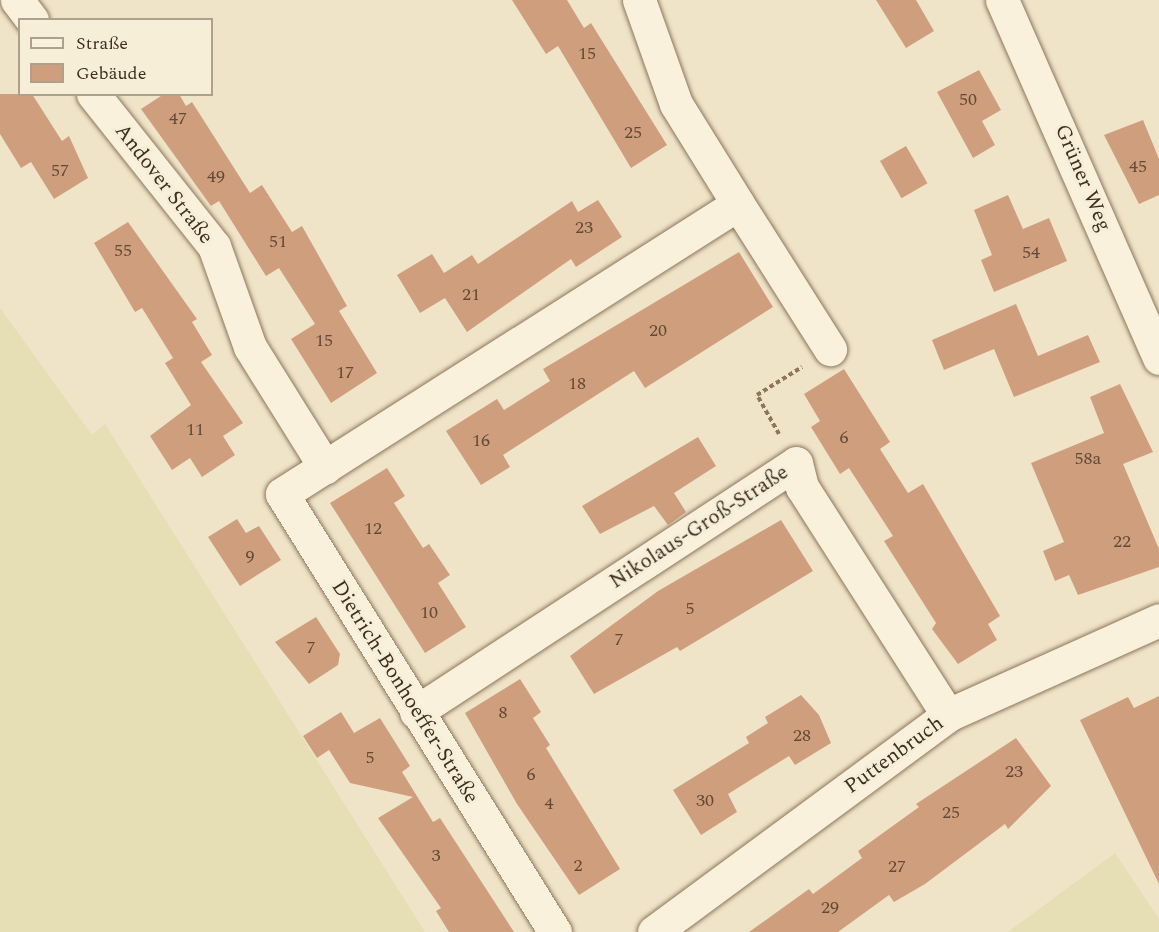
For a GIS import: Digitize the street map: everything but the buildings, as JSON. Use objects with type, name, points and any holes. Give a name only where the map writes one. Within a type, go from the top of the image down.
[{"type":"street","points":[[16,0],[30,18]]},
{"type":"street","points":[[639,0],[676,104],[830,349]]},
{"type":"street","name":"Grüner Weg","points":[[1002,0],[1159,358]]},
{"type":"street","name":"Andover Straße","points":[[95,96],[214,246],[250,347],[325,467]]},
{"type":"street","name":"Dietrich-Bonhoeffer-Straße","points":[[555,932],[282,494],[738,204]]},
{"type":"street","name":"Nikolaus-Groß-Straße","points":[[416,712],[796,464],[802,487],[948,715]]},
{"type":"street","name":"Puttenbruch","points":[[654,932],[948,715],[1159,620]]},
{"type":"path","points":[[796,464],[757,395],[830,349]]},
{"type":"shaded area","points":[[0,308],[92,435],[105,424],[425,932],[0,932]]},
{"type":"shaded area","points":[[1115,853],[1159,919],[1159,932],[1008,932]]}]
